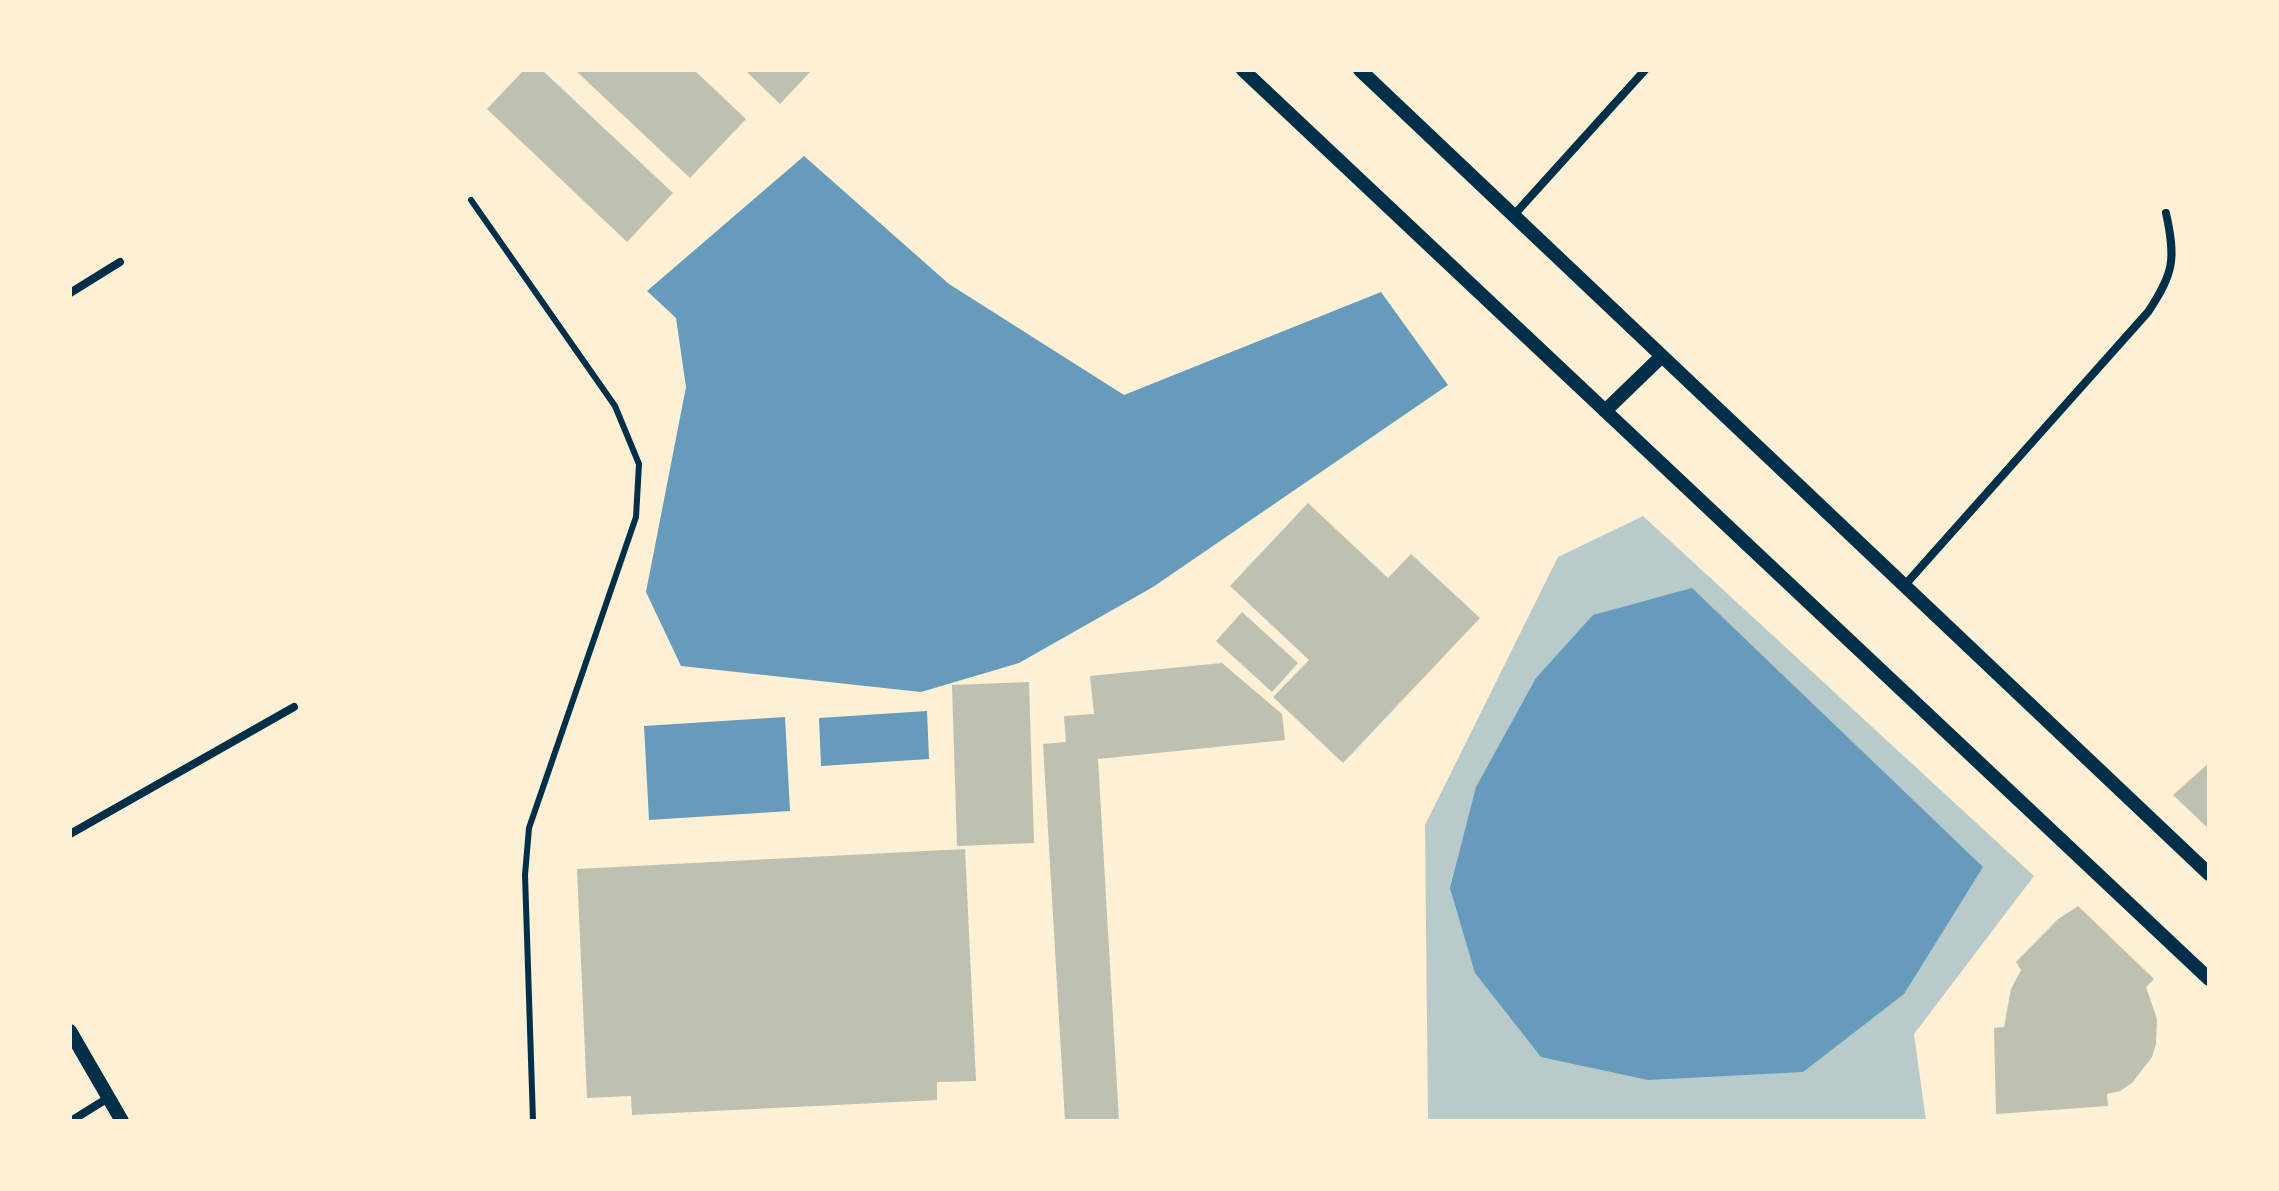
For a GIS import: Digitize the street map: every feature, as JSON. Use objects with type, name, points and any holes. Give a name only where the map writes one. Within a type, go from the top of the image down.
[{"type":"street","points":[[1243,70],[2209,979]]},
{"type":"street","points":[[1360,70],[2209,874]]},
{"type":"street","points":[[1513,216],[1645,70]]},
{"type":"street","points":[[1904,586],[2148,312],[2164,287],[2172,264],[2166,213]]},
{"type":"street","points":[[70,293],[120,262]]},
{"type":"street","points":[[1605,411],[1662,356]]},
{"type":"street","points":[[70,834],[294,707]]},
{"type":"street","points":[[70,1031],[122,1121]]},
{"type":"street","points":[[71,1121],[108,1098]]},
{"type":"lane","points":[[471,200],[615,406],[639,464],[636,517],[529,828],[525,875],[533,1121]]},
{"type":"shaded area","points":[[1643,516],[2034,876],[1914,1034],[1926,1121],[1428,1121],[1425,825],[1558,557]]},
{"type":"water","points":[[804,156],[949,284],[1124,395],[1381,292],[1448,385],[1153,587],[1019,663],[921,692],[681,666],[646,592],[686,387],[676,318],[647,291]]},
{"type":"water","points":[[1692,588],[1983,867],[1904,994],[1803,1072],[1648,1080],[1541,1057],[1475,973],[1450,888],[1476,787],[1536,678],[1593,615]]},
{"type":"water","points":[[927,711],[929,759],[821,766],[819,718]]},
{"type":"water","points":[[785,717],[790,811],[649,820],[644,726]]},
{"type":"building","points":[[524,70],[542,70],[673,193],[627,242],[487,109]]},
{"type":"building","points":[[575,70],[694,70],[746,119],[690,178]]},
{"type":"building","points":[[745,70],[812,70],[780,104]]},
{"type":"building","points":[[1308,503],[1388,578],[1411,554],[1480,618],[1343,763],[1273,697],[1309,660],[1230,586]]},
{"type":"building","points":[[1242,612],[1298,663],[1272,692],[1216,641]]},
{"type":"building","points":[[1222,663],[1282,714],[1285,740],[1098,759],[1119,1121],[1065,1121],[1043,744],[1066,742],[1064,716],[1094,714],[1090,676]]},
{"type":"building","points":[[1029,682],[1034,843],[957,846],[952,685]]},
{"type":"building","points":[[2209,763],[2209,829],[2173,795]]},
{"type":"building","points":[[965,849],[976,1081],[937,1082],[937,1100],[632,1115],[631,1096],[587,1098],[577,869]]},
{"type":"building","points":[[2078,906],[2154,979],[2146,987],[2157,1019],[2152,1057],[2132,1083],[2120,1091],[2107,1094],[2108,1106],[1996,1114],[1994,1028],[2004,1027],[2011,989],[2021,970],[2016,962],[2058,919]]}]
